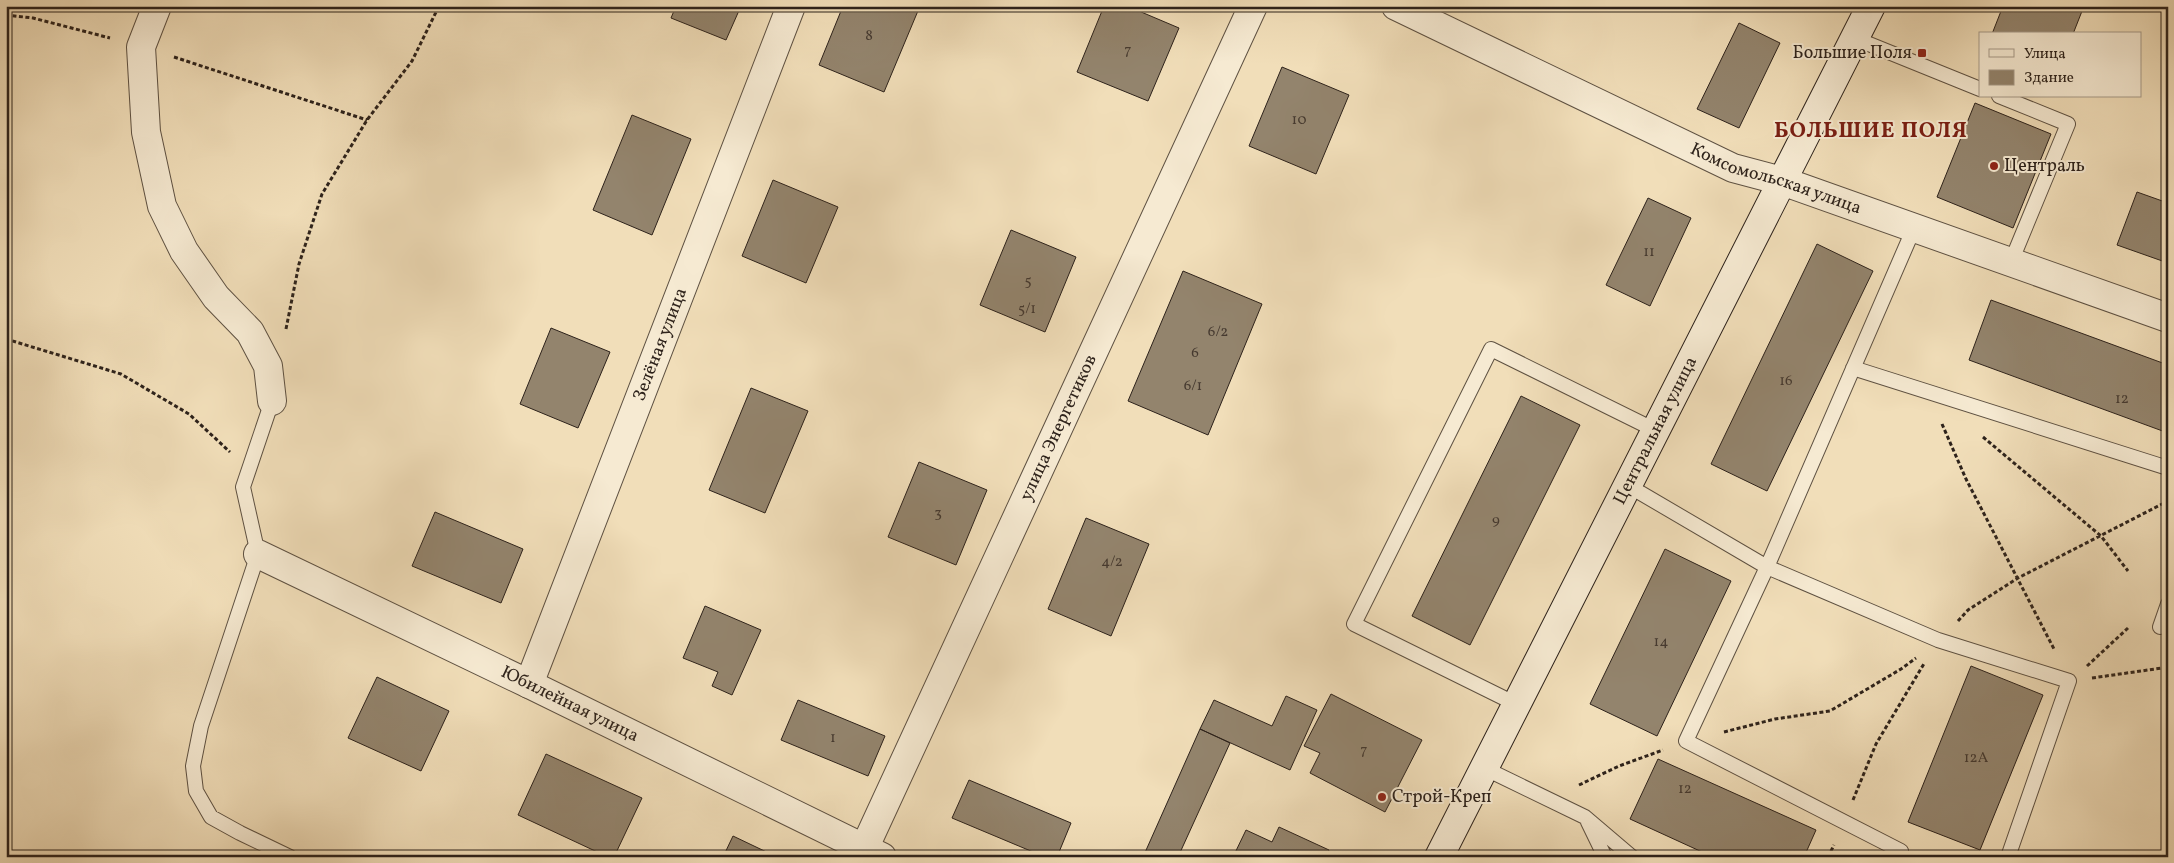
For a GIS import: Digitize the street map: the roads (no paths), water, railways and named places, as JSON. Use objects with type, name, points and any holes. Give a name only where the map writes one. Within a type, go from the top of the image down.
[{"type":"street","points":[[157,6],[141,47],[146,132],[162,206],[184,251],[216,297],[250,332],[268,366],[272,402]]},
{"type":"street","name":"Зелёная улица","points":[[530,684],[791,6]]},
{"type":"street","name":"улица Энергетиков","points":[[873,853],[1253,6]]},
{"type":"street","name":"Комсомольская улица","points":[[1396,6],[1733,168],[1782,181],[2168,318]]},
{"type":"street","name":"Центральная улица","points":[[1439,857],[1871,6]]},
{"type":"street","name":"Юбилейная улица","points":[[258,554],[530,684],[873,853]]},
{"type":"lane","points":[[1854,38],[1979,89]]},
{"type":"lane","points":[[2004,98],[2068,124],[2012,262]]},
{"type":"lane","points":[[1901,851],[1686,741],[1767,567],[1914,228]]},
{"type":"lane","points":[[1516,704],[1354,624],[1491,349],[1655,430]]},
{"type":"lane","points":[[1854,368],[2168,468]]},
{"type":"lane","points":[[272,402],[243,487],[258,554],[200,726],[193,766],[196,792],[211,817],[290,857]]},
{"type":"lane","points":[[1627,485],[1767,567],[1938,640],[2069,681],[2008,857]]},
{"type":"lane","points":[[2160,627],[2168,604]]},
{"type":"lane","points":[[1484,768],[1585,817],[1632,857]]},
{"type":"lane","points":[[1585,817],[1606,857]]},
{"type":"place","name":"Большие Поля","points":[[1922,53]]},
{"type":"place","name":"Централь","points":[[1994,166]]},
{"type":"place","name":"Строй-Креп","points":[[1382,797]]},
{"type":"district","name":"БОЛЬШИЕ ПОЛЯ","points":[[1871,131]]}]
